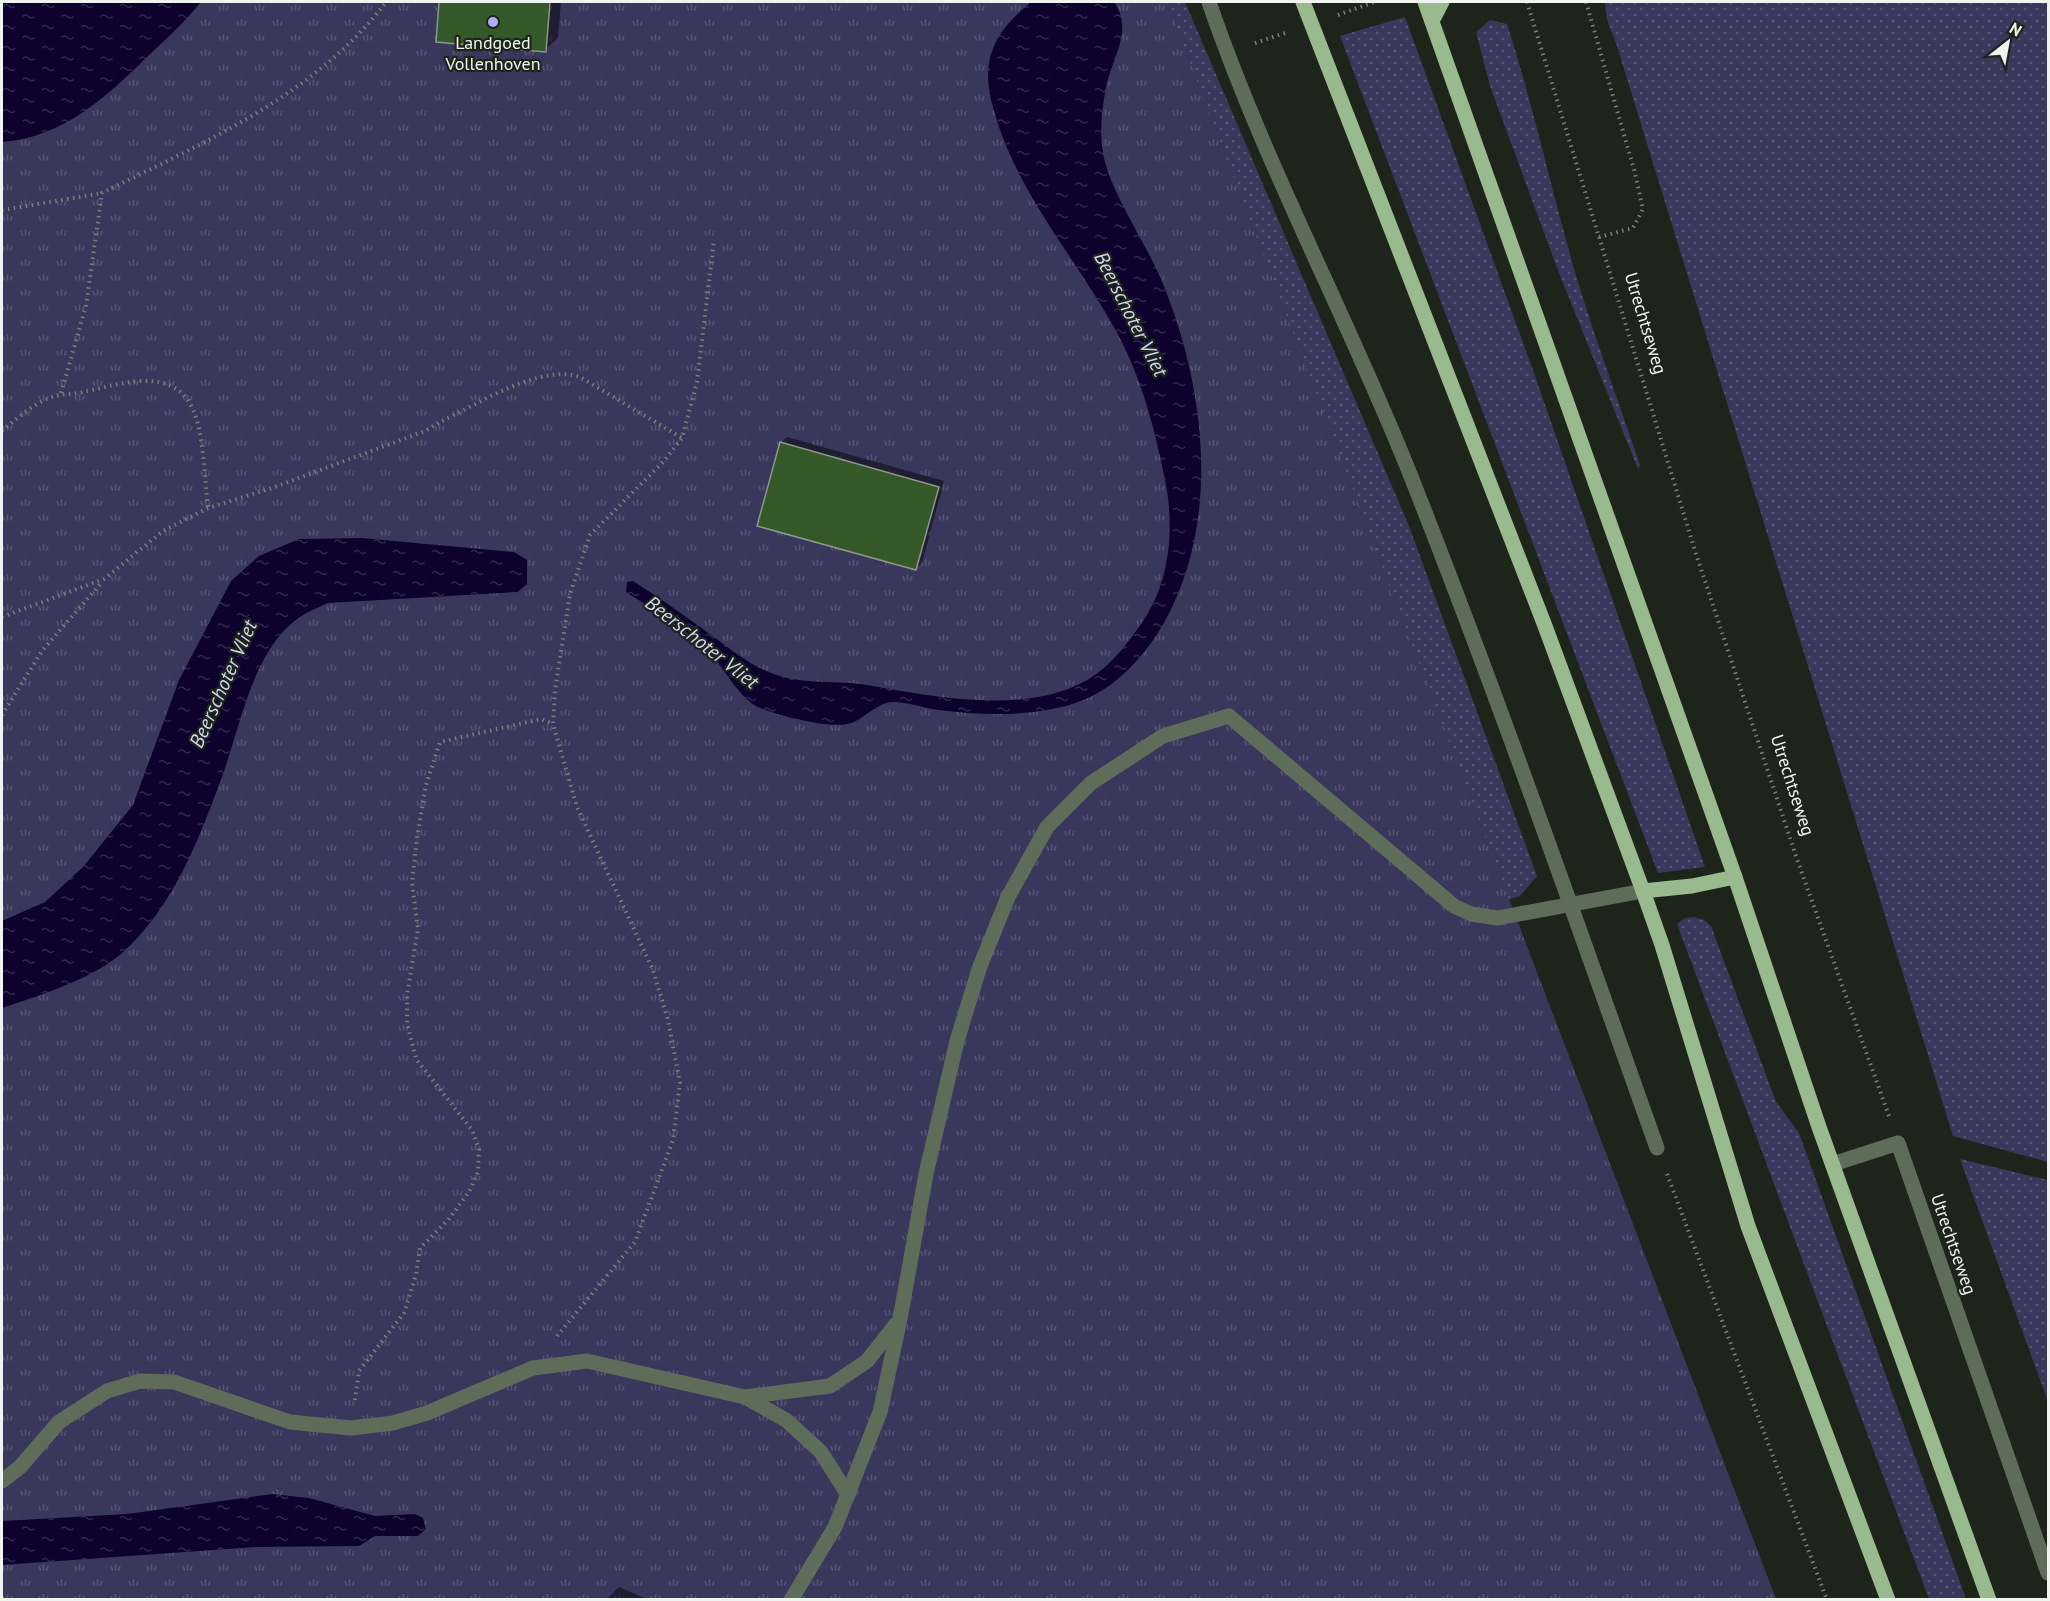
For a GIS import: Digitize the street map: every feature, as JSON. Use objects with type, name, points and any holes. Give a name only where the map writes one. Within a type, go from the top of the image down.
[{"type":"main road","points":[[1303,2],[1545,626],[1643,891],[1662,945],[1748,1226],[1888,1599]]},
{"type":"main road","points":[[1425,2],[1735,877],[1833,1164],[1989,1599]]},
{"type":"main road","points":[[1432,21],[1442,2]]},
{"type":"main road","points":[[1643,891],[1735,877]]},
{"type":"street","points":[[1209,2],[1247,110],[1409,472],[1570,904],[1657,1148]]},
{"type":"street","points":[[791,1599],[835,1527],[880,1412],[900,1319],[926,1174],[957,1041],[979,969],[1008,897],[1047,827],[1090,783],[1163,735],[1229,716],[1454,906],[1471,914],[1497,918],[1643,891]]},
{"type":"street","points":[[1833,1164],[1898,1143]]},
{"type":"street","name":"Utrechtseweg","points":[[1898,1143],[2049,1573]]},
{"type":"street","points":[[745,1397],[830,1386],[867,1361],[900,1319]]},
{"type":"street","points":[[2,1481],[20,1467],[59,1422],[107,1391],[140,1381],[174,1382],[290,1422],[351,1428],[393,1423],[427,1413],[533,1368],[587,1361],[745,1397],[786,1419],[821,1452],[848,1495]]},
{"type":"path","points":[[2,210],[102,193],[248,120],[328,61],[364,28],[386,2]]},
{"type":"path","name":"Utrechtseweg","points":[[1527,2],[1699,565],[1798,862],[1898,1143]]},
{"type":"path","points":[[1586,2],[1643,209],[1632,228],[1599,237]]},
{"type":"path","points":[[61,393],[86,306],[102,193]]},
{"type":"path","points":[[533,1368],[634,1242],[673,1140],[680,1083],[668,1020],[653,970],[577,807],[554,724],[555,690],[570,594],[590,535],[664,460],[682,438],[697,382],[714,240]]},
{"type":"path","points":[[2,715],[42,651],[104,579],[163,531],[208,507],[272,488],[425,432],[440,422],[518,386],[551,374],[571,374],[580,377],[682,438]]},
{"type":"path","points":[[2,430],[44,400],[61,393],[77,393],[142,381],[167,385],[187,399],[195,414],[208,507]]},
{"type":"path","points":[[2,616],[104,579]]},
{"type":"path","points":[[351,1428],[359,1371],[404,1313],[416,1275],[420,1248],[448,1220],[469,1192],[478,1173],[479,1149],[472,1130],[416,1059],[407,1023],[407,995],[418,929],[412,883],[426,785],[440,742],[541,719],[554,724]]},
{"type":"path","points":[[1657,1148],[1827,1599]]},
{"type":"green space","name":"Landgoed Vollenhoven","points":[[2,2],[1167,2],[1776,1599],[2,1600]]},
{"type":"green space","points":[[1114,2],[1185,2],[1409,526],[1537,876],[1520,896],[1494,904]]},
{"type":"green space","points":[[1605,2],[2048,2],[2048,1162],[1953,1136],[1607,20]]},
{"type":"green space","points":[[1405,17],[1534,373],[1705,867],[1658,873],[1340,36]]},
{"type":"green space","points":[[1490,20],[1507,24],[1577,279],[1640,465],[1638,469],[1559,273],[1490,86],[1476,32]]},
{"type":"green space","points":[[1694,917],[1704,920],[1711,926],[1776,1102],[1799,1133],[1966,1599],[1929,1599],[1677,924],[1685,918]]},
{"type":"green space","points":[[1960,1159],[2048,1180],[2048,1402]]},
{"type":"water","points":[[2,2],[201,2],[182,24],[114,88],[81,113],[44,133],[2,142]]},
{"type":"water","name":"Beerschoter Vliet","points":[[1031,2],[1114,2],[1120,13],[1122,34],[1106,87],[1103,108],[1101,138],[1104,159],[1119,197],[1161,279],[1176,320],[1197,406],[1201,451],[1200,495],[1195,539],[1183,581],[1156,636],[1124,674],[1097,693],[1066,706],[1034,712],[985,714],[938,710],[893,702],[878,707],[854,722],[834,725],[780,715],[760,708],[739,691],[700,643],[626,592],[627,582],[633,581],[741,657],[774,674],[797,680],[868,685],[953,698],[984,700],[1014,700],[1044,696],[1071,688],[1095,675],[1131,638],[1151,608],[1158,591],[1168,555],[1170,517],[1157,442],[1140,384],[1116,331],[1017,170],[1004,141],[990,93],[988,77],[993,49],[1007,25]]},
{"type":"water","name":"Beerschoter Vliet","points":[[362,538],[514,552],[527,560],[527,584],[518,592],[328,603],[303,615],[286,628],[272,645],[251,687],[223,774],[194,847],[183,871],[156,915],[140,935],[109,963],[64,986],[2,1008],[2,921],[45,902],[83,867],[133,805],[179,680],[231,581],[259,556],[299,539]]},
{"type":"water","points":[[272,1494],[309,1498],[375,1516],[415,1514],[423,1518],[426,1529],[418,1536],[375,1536],[359,1546],[257,1547],[2,1565],[2,1521],[127,1514]]},
{"type":"building","name":"Landgoed Vollenhoven","points":[[439,2],[550,2],[546,52],[436,42]]},
{"type":"building","points":[[780,442],[939,487],[916,570],[757,526]]},
{"type":"place","name":"Landgoed Vollenhoven","points":[[493,22]]}]
